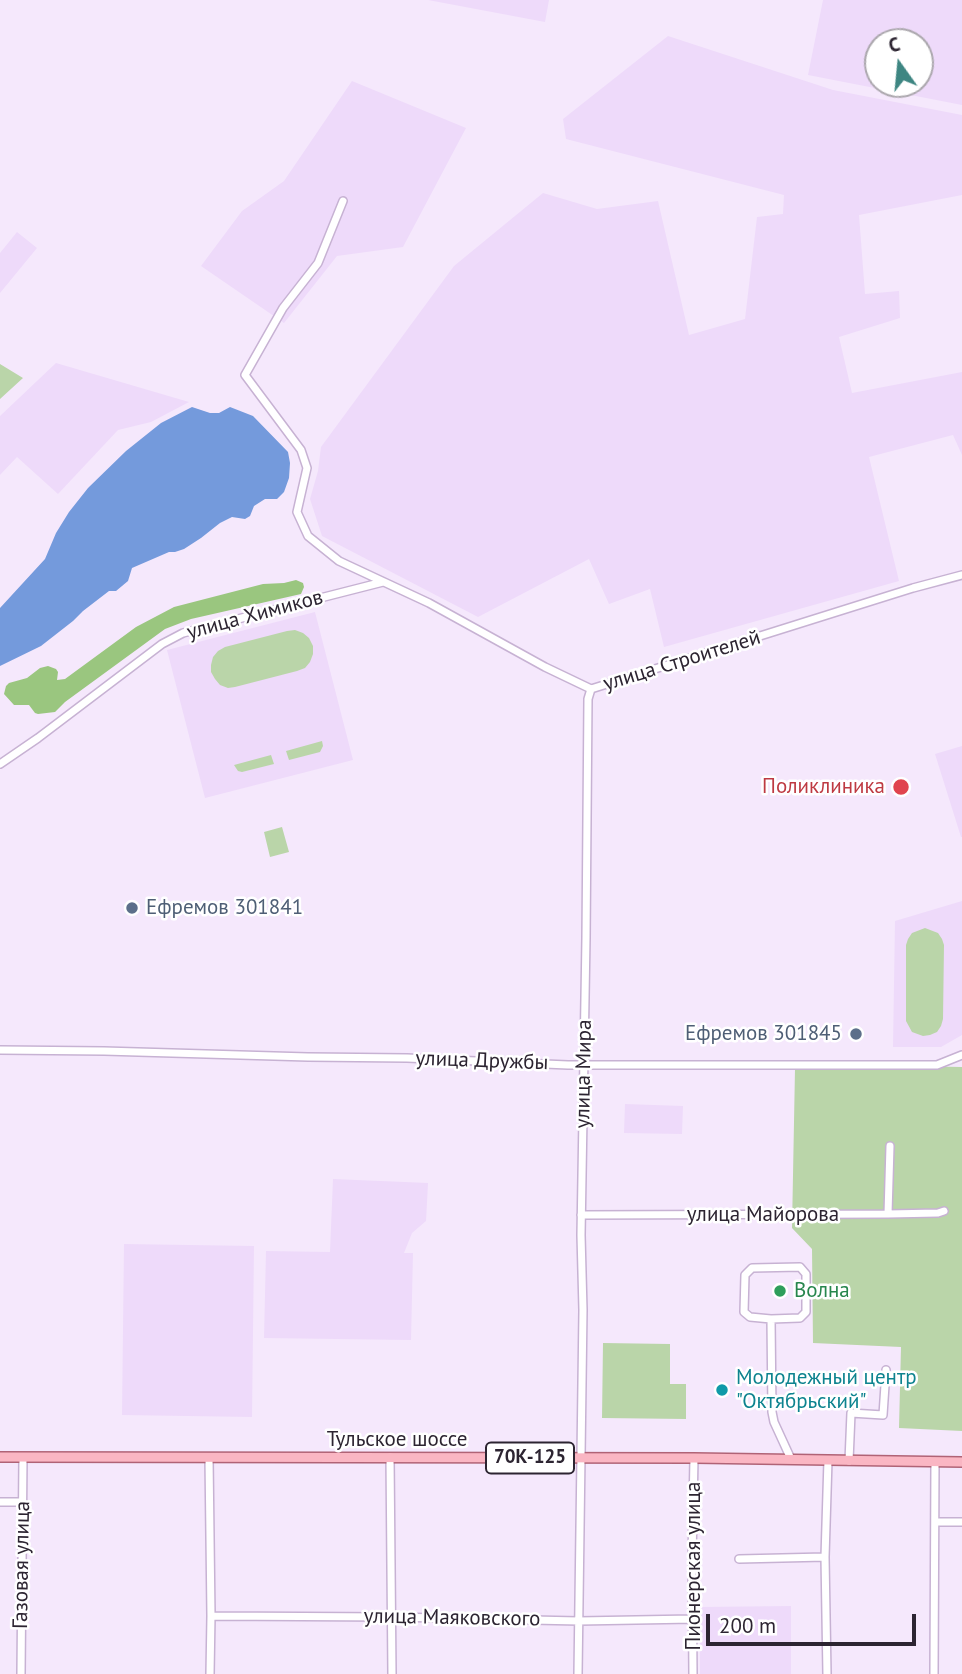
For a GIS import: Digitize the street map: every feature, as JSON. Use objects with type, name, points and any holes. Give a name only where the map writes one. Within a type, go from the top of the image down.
[{"type":"main road","name":"Тульское шоссе","points":[[0,1457],[694,1458],[962,1462]]},
{"type":"street","name":"улица Строителей","points":[[343,201],[318,263],[283,308],[245,375],[301,450],[307,468],[297,512],[308,536],[339,561],[429,603],[545,667],[591,689],[962,575]]},
{"type":"street","name":"улица Химиков","points":[[0,764],[162,644],[183,633],[383,582]]},
{"type":"street","name":"улица Мира","points":[[578,1674],[583,1310],[581,1215],[588,699],[591,689]]},
{"type":"street","name":"улица Дружбы","points":[[0,1050],[407,1058],[568,1065],[937,1065],[962,1055]]},
{"type":"street","points":[[888,1214],[890,1146]]},
{"type":"street","name":"улица Майорова","points":[[581,1215],[944,1212]]},
{"type":"street","points":[[800,1267],[806,1274],[806,1312],[800,1318],[771,1319],[750,1317],[744,1312],[745,1275],[752,1268],[800,1267]]},
{"type":"street","points":[[771,1319],[772,1412],[791,1459]]},
{"type":"street","points":[[849,1461],[851,1413],[883,1415],[886,1370]]},
{"type":"street","name":"Газовая улица","points":[[21,1674],[23,1457]]},
{"type":"street","points":[[390,1457],[392,1674]]},
{"type":"street","points":[[209,1458],[210,1674]]},
{"type":"street","name":"Пионерская улица","points":[[693,1674],[694,1458]]},
{"type":"street","points":[[827,1674],[825,1557],[828,1460]]},
{"type":"street","points":[[934,1462],[934,1674]]},
{"type":"street","points":[[0,1502],[22,1502]]},
{"type":"street","points":[[935,1522],[962,1522]]},
{"type":"street","points":[[739,1559],[825,1557]]},
{"type":"street","name":"улица Маяковского","points":[[211,1616],[392,1616],[579,1621],[693,1619]]},
{"type":"shaded area","points":[[428,0],[549,0],[545,22]]},
{"type":"shaded area","points":[[823,0],[962,0],[962,105],[926,98],[934,98],[934,28],[864,28],[864,86],[808,75]]},
{"type":"shaded area","points":[[668,36],[833,90],[962,115],[962,195],[859,215],[865,294],[899,291],[900,318],[839,337],[852,393],[962,372],[962,455],[953,435],[869,457],[899,581],[664,647],[650,589],[609,604],[589,559],[478,617],[322,536],[310,499],[321,447],[454,266],[543,193],[597,209],[658,201],[689,335],[745,319],[757,217],[783,214],[784,195],[566,139],[563,119]]},
{"type":"shaded area","points":[[352,81],[466,128],[403,247],[337,256],[284,323],[201,266],[242,211],[284,181]]},
{"type":"shaded area","points":[[17,232],[37,248],[0,293],[0,253]]},
{"type":"shaded area","points":[[56,363],[189,402],[151,422],[118,430],[58,494],[17,457],[0,475],[0,416]]},
{"type":"shaded area","points":[[315,612],[353,760],[205,798],[167,650]]},
{"type":"shaded area","points":[[962,746],[962,837],[961,837],[935,754]]},
{"type":"shaded area","points":[[962,901],[962,1035],[941,1047],[893,1047],[895,921]]},
{"type":"shaded area","points":[[625,1104],[683,1106],[682,1134],[624,1133]]},
{"type":"shaded area","points":[[333,1179],[428,1183],[426,1221],[412,1233],[404,1253],[413,1253],[411,1340],[264,1338],[266,1251],[330,1252]]},
{"type":"shaded area","points":[[124,1244],[254,1246],[252,1417],[122,1415]]},
{"type":"shaded area","points":[[791,1606],[791,1674],[700,1674],[700,1607]]},
{"type":"green space","points":[[0,364],[23,378],[0,399]]},
{"type":"green space","points":[[296,580],[303,583],[301,594],[191,619],[165,629],[55,712],[35,713],[29,705],[14,705],[4,694],[9,683],[27,678],[40,668],[48,666],[58,672],[57,680],[65,679],[136,627],[174,607],[263,584]]},
{"type":"green space","points":[[295,630],[309,638],[313,646],[313,654],[305,668],[228,688],[220,685],[211,672],[213,657],[225,647]]},
{"type":"green space","points":[[322,741],[320,752],[289,760],[286,751]]},
{"type":"green space","points":[[271,755],[274,764],[242,772],[234,765]]},
{"type":"green space","points":[[282,827],[289,852],[270,857],[264,832]]},
{"type":"green space","points":[[925,928],[938,933],[944,945],[943,1019],[937,1032],[923,1036],[912,1032],[906,1021],[906,945],[912,933]]},
{"type":"green space","points":[[853,1065],[962,1067],[962,1431],[899,1428],[901,1347],[813,1343],[812,1249],[792,1228],[795,1069]]},
{"type":"green space","points":[[603,1343],[670,1344],[670,1384],[686,1384],[686,1419],[602,1418]]},
{"type":"water","points":[[192,407],[219,413],[230,407],[253,416],[288,452],[289,478],[284,492],[277,499],[265,499],[254,506],[250,516],[245,519],[232,517],[184,549],[169,552],[132,568],[128,581],[116,591],[109,591],[41,646],[0,666],[0,608],[45,559],[69,512],[88,488],[126,451],[161,423]]},
{"type":"place","name":"Поликлиника","points":[[901,787]]},
{"type":"place","name":"Ефремов 301841","points":[[132,908]]},
{"type":"place","name":"Ефремов 301845","points":[[856,1034]]},
{"type":"place","name":"Волна","points":[[780,1291]]},
{"type":"place","name":"Молодежный центр \"Октябрьский\"","points":[[722,1390]]}]
